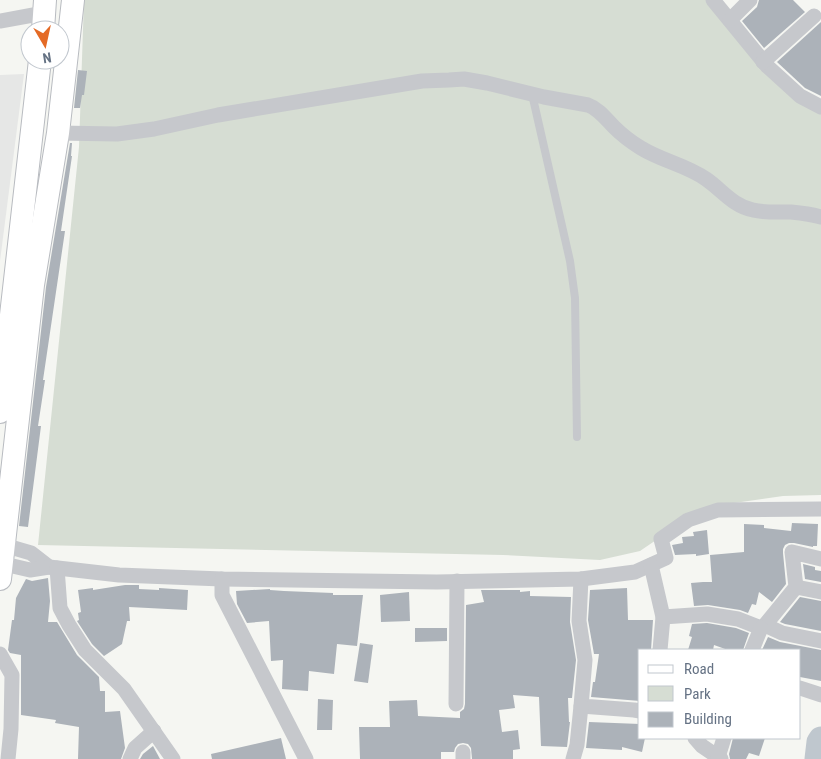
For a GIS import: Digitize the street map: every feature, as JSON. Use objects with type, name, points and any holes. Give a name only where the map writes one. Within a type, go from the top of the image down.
[{"type":"main road","points":[[1,559],[33,286],[58,133],[73,0]]},
{"type":"main road","points":[[0,412],[6,312],[39,70]]},
{"type":"street","points":[[714,0],[764,62],[800,96],[821,107]]},
{"type":"street","points":[[730,20],[750,0]]},
{"type":"street","points":[[0,21],[44,14]]},
{"type":"street","points":[[764,62],[814,16]]},
{"type":"street","points":[[58,133],[117,134],[422,81],[464,79],[594,107],[631,142],[696,172],[728,199],[740,206],[752,210],[793,212],[821,217]]},
{"type":"street","points":[[1,559],[31,553],[53,568],[119,575],[222,579],[437,582],[580,579],[635,572],[666,558],[661,539],[688,520],[718,510],[821,509]]},
{"type":"street","points":[[752,649],[763,626],[796,587],[792,552],[821,558]]},
{"type":"street","points":[[651,565],[662,618],[660,649]]},
{"type":"street","points":[[53,568],[60,608],[69,626],[85,650],[124,689],[173,759]]},
{"type":"street","points":[[222,579],[222,595],[306,759]]},
{"type":"street","points":[[573,759],[577,745],[582,706],[585,660],[579,621],[580,579]]},
{"type":"street","points":[[456,704],[457,581]]},
{"type":"street","points":[[796,587],[821,592]]},
{"type":"street","points":[[662,618],[707,614],[738,619],[782,633],[821,641]]},
{"type":"street","points":[[0,654],[12,675],[11,729],[8,759]]},
{"type":"street","points":[[801,688],[821,695]]},
{"type":"street","points":[[582,706],[638,711]]},
{"type":"street","points":[[130,759],[135,748],[154,731]]},
{"type":"street","points":[[696,739],[702,746],[720,758],[724,739]]},
{"type":"lane","points":[[532,94],[570,261],[575,298],[577,437]]},
{"type":"shaded area","points":[[24,74],[0,261],[0,75]]},
{"type":"green space","points":[[84,0],[715,0],[783,81],[821,100],[821,495],[783,496],[727,504],[684,521],[640,551],[600,560],[503,555],[38,545],[79,147]]},
{"type":"building","points":[[759,0],[793,0],[805,12],[764,48],[742,21],[757,7]]},
{"type":"building","points":[[821,22],[821,96],[805,88],[777,62]]},
{"type":"building","points":[[78,70],[87,71],[84,95],[82,95],[80,108],[74,108]]},
{"type":"building","points":[[70,143],[72,143],[72,156],[61,231],[65,231],[43,380],[45,380],[38,426],[41,426],[28,527],[19,526],[46,287]]},
{"type":"building","points":[[792,523],[818,524],[817,546],[813,547],[794,543],[785,545],[783,553],[786,584],[772,602],[759,592],[756,605],[752,604],[748,613],[708,605],[694,606],[691,583],[712,582],[710,555],[744,552],[744,524],[764,525],[764,528],[791,531]]},
{"type":"building","points":[[707,530],[709,554],[696,556],[696,554],[675,555],[672,545],[683,543],[682,537],[694,536],[693,532]]},
{"type":"building","points":[[803,564],[815,567],[815,570],[821,571],[821,582],[805,579]]},
{"type":"building","points":[[48,578],[50,601],[48,622],[57,622],[77,655],[99,677],[100,691],[105,691],[105,712],[120,711],[125,748],[121,759],[78,759],[79,727],[55,723],[56,720],[21,715],[21,655],[10,653],[8,650],[16,598],[26,579],[32,581]]},
{"type":"building","points":[[125,585],[139,585],[139,589],[188,590],[187,610],[129,607],[130,621],[127,621],[122,644],[104,656],[92,644],[77,621],[79,620],[78,613],[81,612],[78,590],[93,588],[93,590]]},
{"type":"building","points":[[627,588],[628,620],[653,620],[651,649],[638,649],[638,701],[591,697],[599,654],[594,654],[588,620],[590,590]]},
{"type":"building","points":[[270,589],[333,593],[333,595],[363,595],[357,646],[337,644],[334,674],[309,671],[308,691],[282,689],[283,660],[271,661],[269,621],[247,623],[237,604],[236,591]]},
{"type":"building","points":[[481,590],[520,590],[520,592],[530,591],[530,596],[571,597],[570,622],[576,660],[572,698],[568,698],[570,722],[567,747],[541,746],[539,697],[513,695],[515,708],[499,710],[502,732],[518,730],[520,749],[513,750],[513,759],[472,759],[471,748],[468,744],[463,743],[458,744],[454,752],[441,752],[441,759],[360,759],[359,727],[390,727],[389,701],[417,700],[418,716],[460,718],[460,712],[464,709],[465,704],[466,605],[484,602]]},
{"type":"building","points":[[409,592],[410,621],[381,622],[380,595]]},
{"type":"building","points":[[800,597],[821,601],[821,631],[780,622]]},
{"type":"building","points":[[707,623],[736,628],[749,633],[743,649],[725,649],[714,645],[713,649],[688,649],[692,637],[689,636],[692,624]]},
{"type":"building","points":[[415,628],[447,628],[447,641],[415,642]]},
{"type":"building","points":[[768,637],[780,642],[821,650],[821,681],[801,677],[801,649],[762,649]]},
{"type":"building","points":[[360,643],[373,645],[368,683],[354,681]]},
{"type":"building","points":[[318,699],[333,700],[332,730],[317,730]]},
{"type":"building","points":[[589,722],[638,724],[638,739],[645,739],[642,752],[622,747],[622,750],[586,748]]},
{"type":"building","points":[[281,738],[286,759],[212,759],[211,754]]},
{"type":"building","points":[[733,739],[765,739],[759,756],[749,753],[746,759],[730,759],[729,754]]},
{"type":"building","points":[[153,746],[160,759],[140,759],[143,754]]},
{"type":"waterway","points":[[817,759],[821,739]]}]
